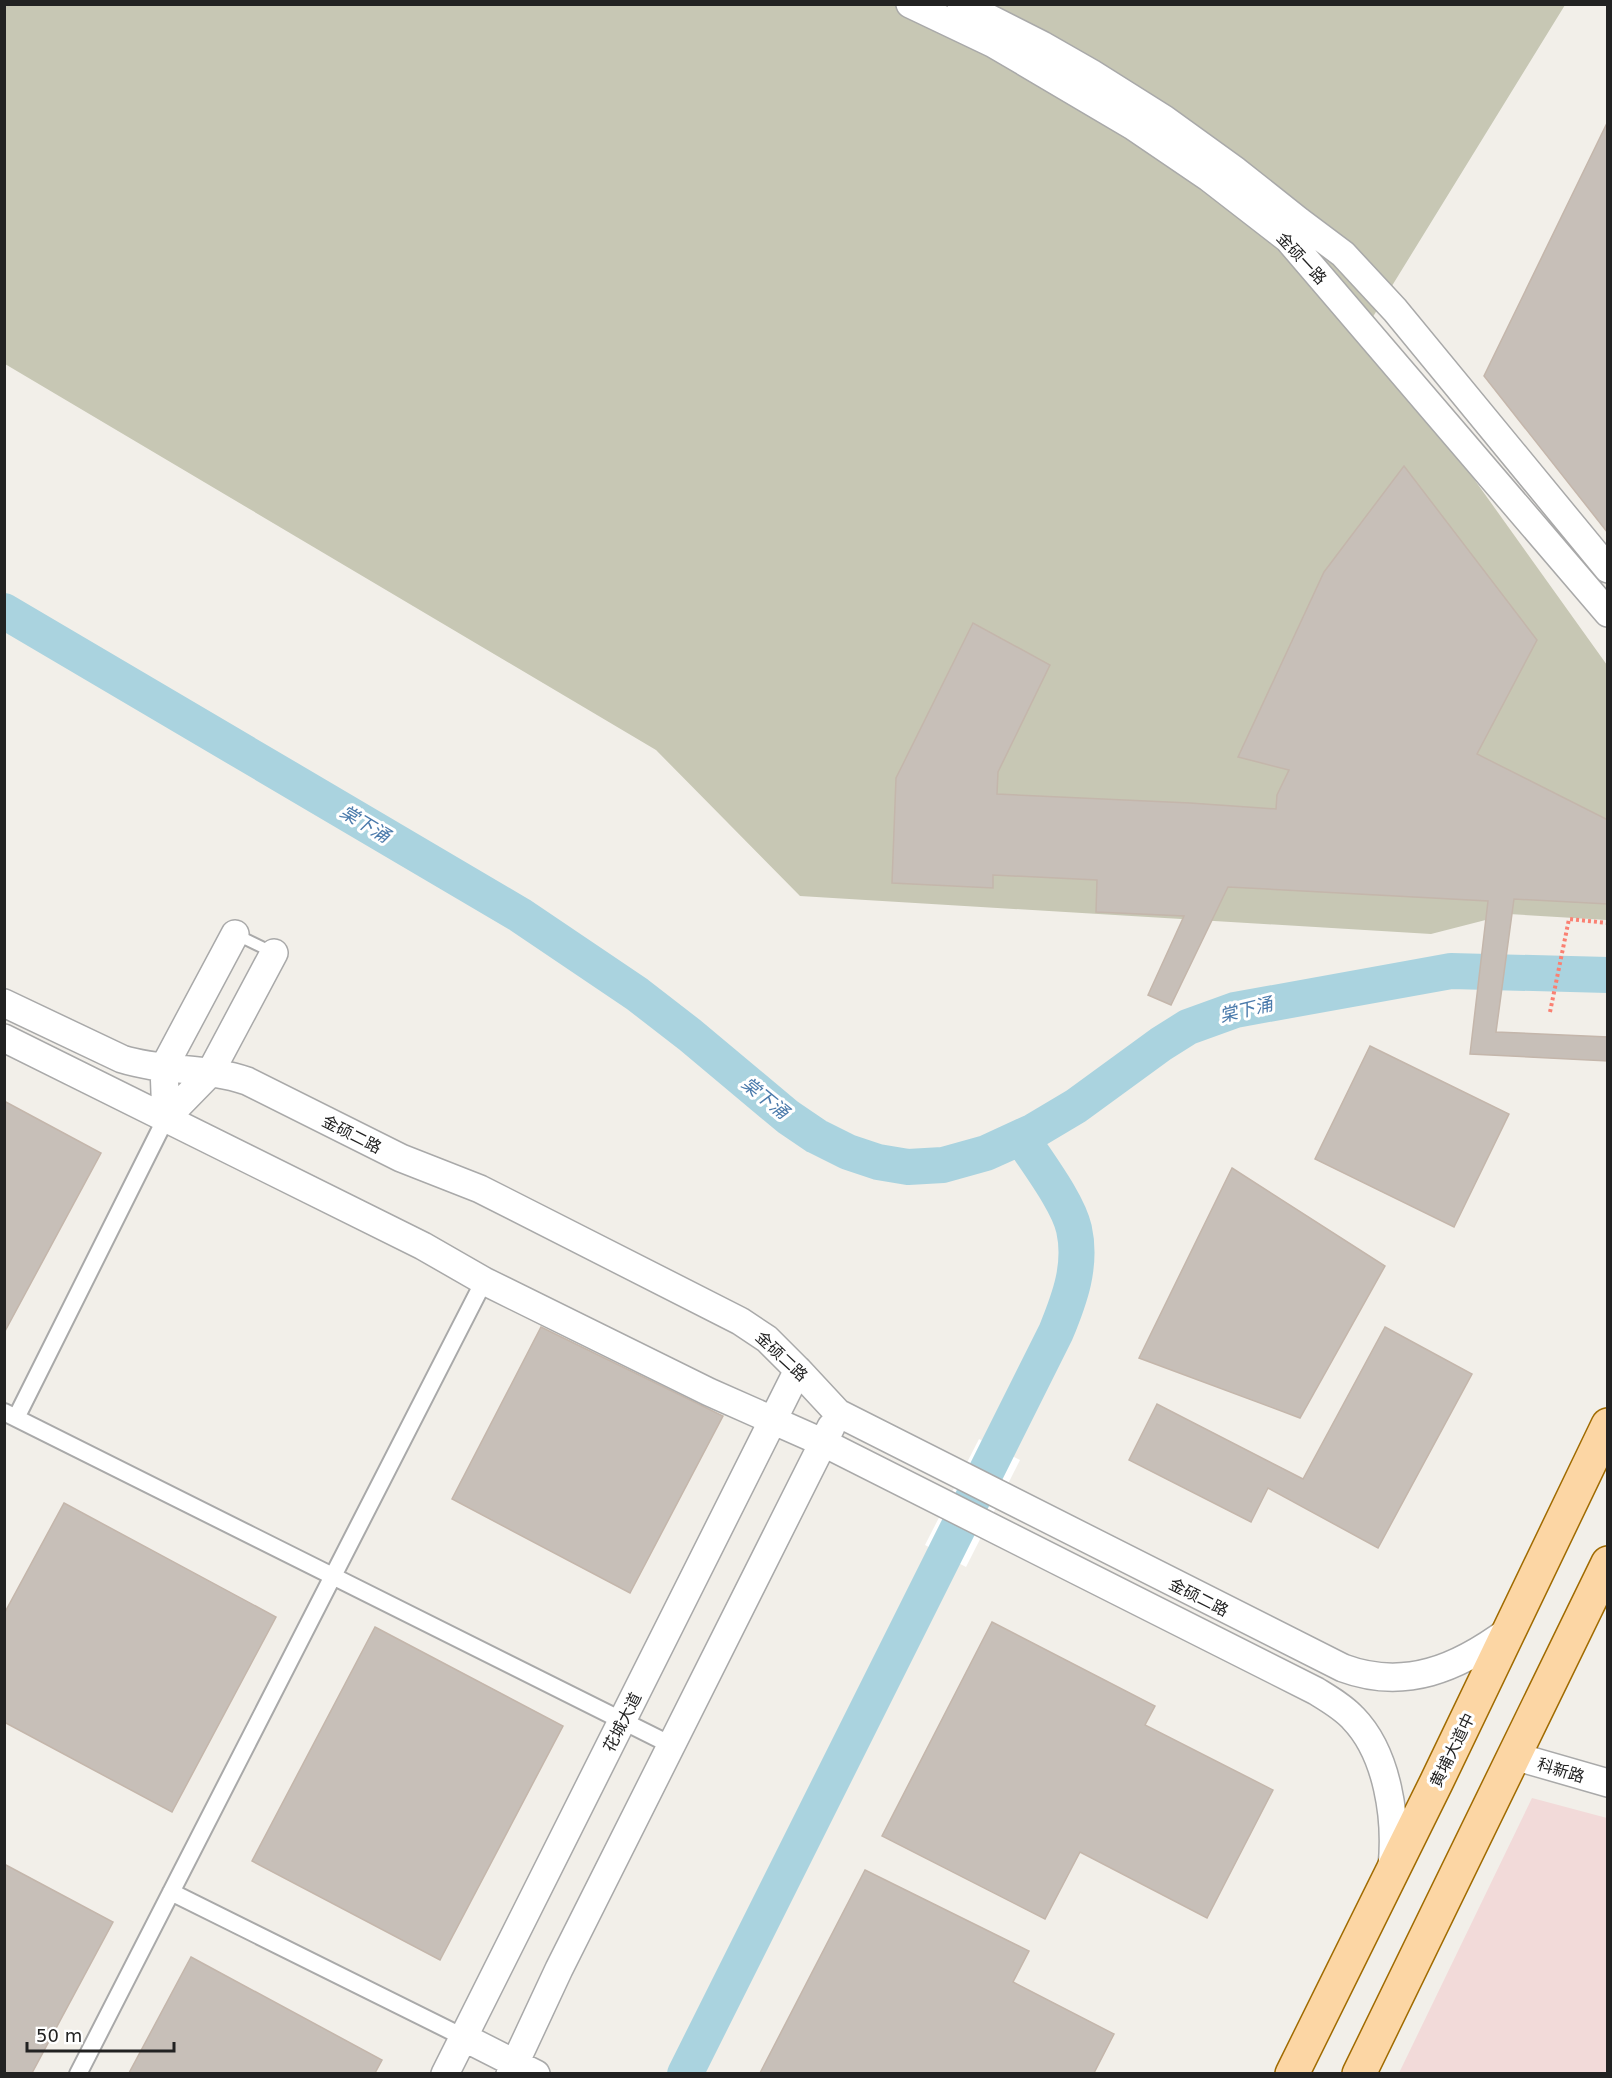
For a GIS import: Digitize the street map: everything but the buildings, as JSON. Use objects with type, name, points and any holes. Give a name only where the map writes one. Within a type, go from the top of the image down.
[{"type":"main road","name":"黄埔大道中","points":[[1293,2073],[1608,1425]]},
{"type":"main road","points":[[1573,1496],[1592,1489],[1608,1491]]},
{"type":"main road","points":[[1359,2073],[1608,1563]]},
{"type":"street","name":"金硕一路","points":[[910,4],[994,44],[1133,126],[1208,177],[1288,239],[1608,613]]},
{"type":"street","name":"金硕一路","points":[[961,4],[1091,73],[1164,118],[1343,254],[1395,310],[1608,569]]},
{"type":"street","points":[[166,1118],[164,1067],[235,934]]},
{"type":"street","points":[[274,953],[210,1073],[166,1118],[10,1415],[672,1746]]},
{"type":"street","name":"金硕二路","points":[[4,1003],[122,1059],[210,1073],[247,1082],[401,1158],[488,1193],[740,1321],[767,1339],[838,1413],[1328,1662],[1380,1678],[1428,1673],[1458,1663],[1484,1649],[1508,1631]]},
{"type":"street","name":"金硕二路","points":[[4,1038],[423,1246],[484,1281],[773,1422],[824,1443],[1316,1691],[1344,1709],[1364,1731],[1375,1752],[1385,1780],[1395,1826],[1392,1873]]},
{"type":"street","points":[[78,2073],[484,1281]]},
{"type":"street","name":"花城大道","points":[[445,2073],[798,1370]]},
{"type":"street","points":[[171,1892],[463,2037],[520,2070],[559,1969],[838,1413]]},
{"type":"street","name":"科新路","points":[[1514,1756],[1608,1784]]},
{"type":"lane","points":[[235,934],[274,953]]},
{"type":"path","points":[[1550,1012],[1569,919],[1608,923]]},
{"type":"shaded area","points":[[5,5],[1565,5],[1366,328],[1607,665],[1607,920],[1509,914],[1431,934],[800,896],[656,750],[5,364]]},
{"type":"shaded area","points":[[1532,1798],[1607,1818],[1607,2073],[1399,2073]]},
{"type":"pier","points":[[979,1439],[1020,1460],[966,1567],[925,1545]]},
{"type":"waterway","name":"棠下涌","points":[[4,611],[520,915],[637,994],[788,1117],[816,1136],[848,1152],[878,1162],[908,1167],[943,1165],[986,1153],[1034,1131],[1076,1106],[1188,1027],[1235,1010],[1451,971],[1608,975]]},
{"type":"waterway","points":[[685,2074],[1056,1332],[1066,1307],[1076,1268],[1074,1229],[1059,1195],[1021,1137]]}]
